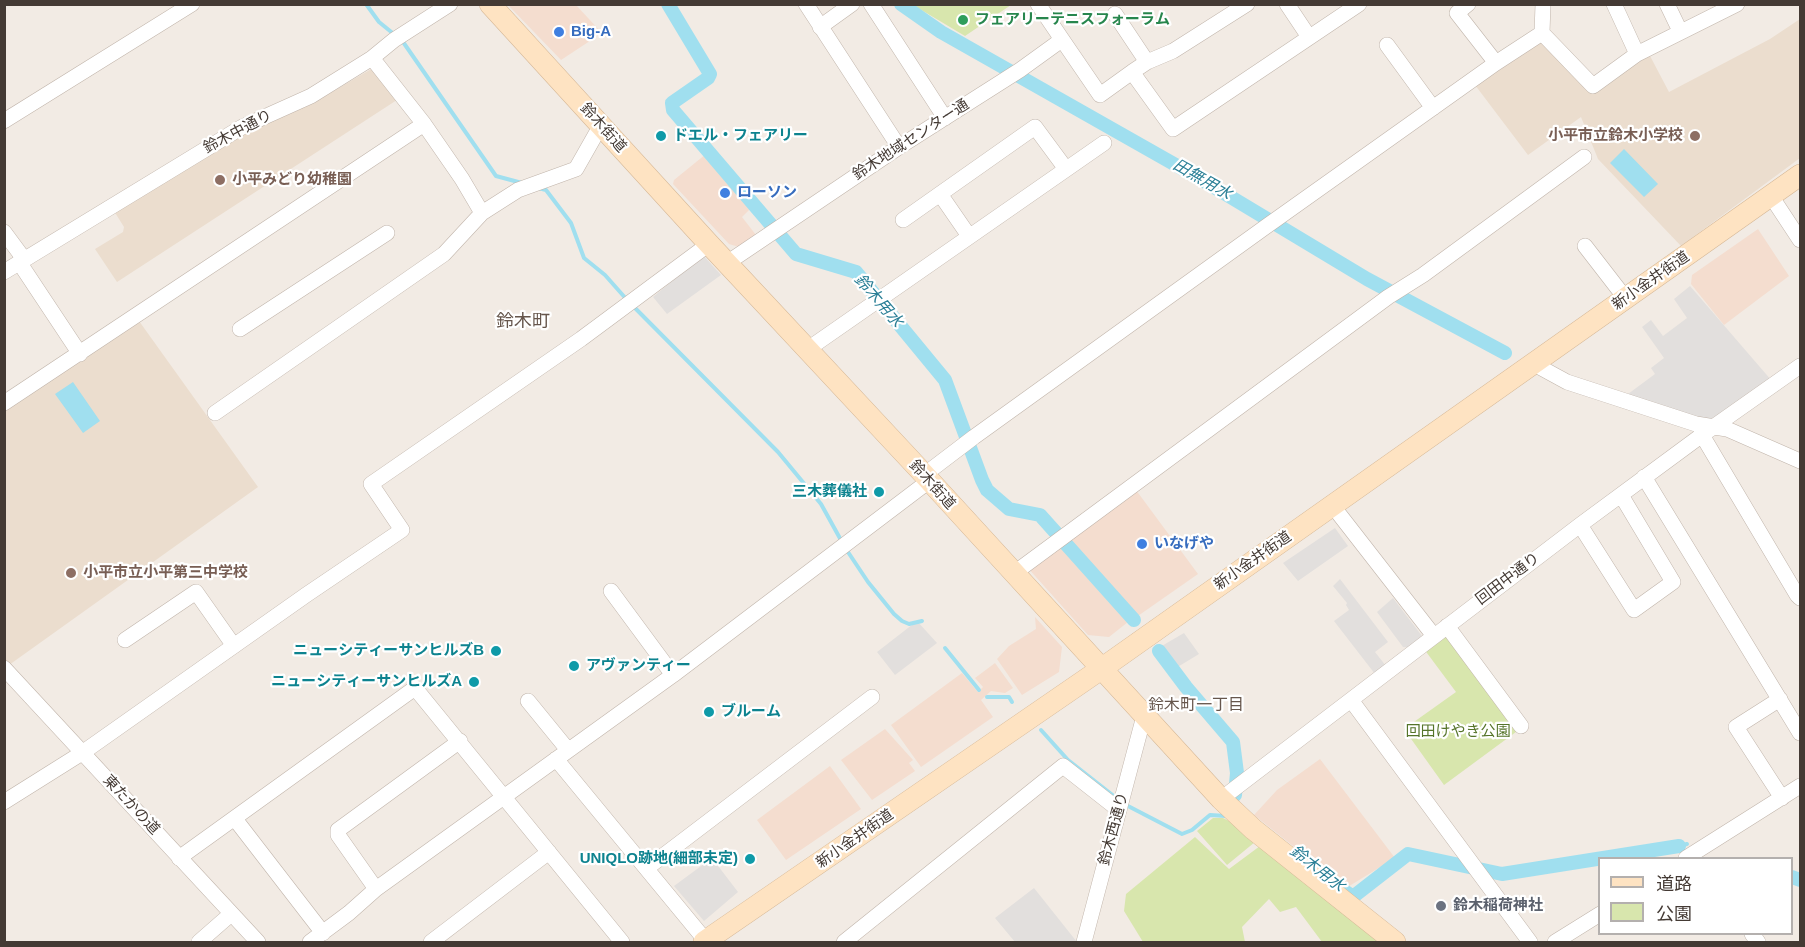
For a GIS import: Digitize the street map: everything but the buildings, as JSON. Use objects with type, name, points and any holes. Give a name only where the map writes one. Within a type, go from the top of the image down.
[{"type":"main road","name":"鈴木街道","points":[[490,4],[1144,716],[1232,791],[1253,829],[1395,942]]},
{"type":"main road","name":"新小金井街道","points":[[705,942],[1101,669],[1800,175]]},
{"type":"street","points":[[4,121],[192,4]]},
{"type":"street","name":"鈴木中通り","points":[[4,272],[242,127],[311,96],[372,58],[399,37],[450,4]]},
{"type":"street","points":[[806,4],[899,147]]},
{"type":"street","points":[[820,27],[852,4]]},
{"type":"street","points":[[871,4],[945,118]]},
{"type":"street","points":[[1038,4],[1100,94],[1147,62],[1173,51],[1247,4]]},
{"type":"street","points":[[1287,4],[1309,37]]},
{"type":"street","points":[[1468,4],[1457,13],[1496,63]]},
{"type":"street","points":[[1543,4],[1542,33],[1593,86],[1637,54],[1729,6]]},
{"type":"street","points":[[1614,4],[1637,54]]},
{"type":"street","points":[[1667,4],[1680,32]]},
{"type":"street","points":[[1132,72],[1173,129],[1350,7]]},
{"type":"street","points":[[1115,14],[1147,62]]},
{"type":"street","points":[[235,819],[316,938],[376,890],[673,675],[851,541],[969,441],[1264,228],[1496,63],[1542,33]]},
{"type":"street","name":"鈴木地域センター通","points":[[727,262],[1014,73],[1056,44],[1059,41],[1059,35]]},
{"type":"street","points":[[1387,46],[1433,108]]},
{"type":"street","points":[[372,58],[424,124],[462,179],[482,213]]},
{"type":"street","points":[[4,403],[424,124]]},
{"type":"street","points":[[215,413],[444,254],[482,213],[520,190],[576,169],[601,125]]},
{"type":"street","points":[[903,220],[1035,127],[1066,169]]},
{"type":"street","points":[[808,349],[1104,143]]},
{"type":"street","points":[[1013,574],[1392,294],[1424,275],[1584,157]]},
{"type":"street","points":[[940,194],[969,236]]},
{"type":"street","points":[[1771,196],[1800,240]]},
{"type":"street","points":[[4,232],[80,354]]},
{"type":"street","points":[[240,329],[387,233]]},
{"type":"street","points":[[4,802],[82,753],[402,530],[371,484],[581,339],[709,244]]},
{"type":"street","points":[[1585,246],[1626,299]]},
{"type":"street","points":[[1534,364],[1567,382],[1696,424],[1727,429],[1800,461]]},
{"type":"street","name":"回田中通り","points":[[1232,791],[1644,477],[1800,366]]},
{"type":"street","points":[[1702,435],[1800,598]]},
{"type":"street","points":[[1644,477],[1800,733]]},
{"type":"street","points":[[1580,525],[1634,610],[1673,582],[1621,495]]},
{"type":"street","points":[[1332,505],[1434,636]]},
{"type":"street","points":[[611,591],[673,675]]},
{"type":"street","points":[[125,640],[196,592],[234,646]]},
{"type":"street","points":[[1447,626],[1521,726]]},
{"type":"street","name":"東たかの道","points":[[4,668],[258,942]]},
{"type":"street","points":[[179,858],[415,688],[622,942]]},
{"type":"street","points":[[646,868],[872,697]]},
{"type":"street","points":[[1780,699],[1736,727],[1782,798]]},
{"type":"street","points":[[1351,700],[1530,942]]},
{"type":"street","points":[[528,701],[562,754],[646,868],[705,942]]},
{"type":"street","name":"鈴木西通り","points":[[1084,942],[1144,716]]},
{"type":"street","points":[[376,890],[338,835],[338,830],[460,741]]},
{"type":"street","points":[[844,942],[1063,766],[1119,810]]},
{"type":"street","points":[[1696,856],[1800,786]]},
{"type":"street","points":[[431,942],[549,852]]},
{"type":"street","points":[[199,942],[231,914]]},
{"type":"street","points":[[1555,942],[1598,915]]},
{"type":"shaded area","points":[[508,5],[576,5],[602,33],[561,60]]},
{"type":"shaded area","name":"小平市立鈴木小学校","points":[[1800,19],[1800,158],[1681,246],[1598,159],[1581,117],[1528,155],[1475,85],[1542,40],[1594,93],[1649,54],[1669,92],[1770,39]]},
{"type":"shaded area","name":"小平みどり幼稚園","points":[[373,68],[400,98],[117,282],[95,249],[123,232],[124,227],[114,211],[246,132],[313,103]]},
{"type":"shaded area","points":[[706,154],[752,207],[742,217],[756,235],[739,247],[729,244],[673,184],[674,180]]},
{"type":"shaded area","points":[[1758,229],[1789,276],[1724,325],[1691,284],[1692,275]]},
{"type":"shaded area","points":[[703,255],[721,275],[667,314],[653,297]]},
{"type":"shaded area","points":[[1690,286],[1772,381],[1711,422],[1628,394],[1655,374],[1651,368],[1664,358],[1642,327],[1651,320],[1663,336],[1687,318],[1674,299]]},
{"type":"shaded area","name":"小平市立小平第三中学校","points":[[134,314],[258,487],[9,665],[4,660],[4,403]]},
{"type":"shaded area","points":[[1136,490],[1198,574],[1135,618],[1068,542]]},
{"type":"shaded area","points":[[1335,528],[1348,546],[1298,581],[1283,563]]},
{"type":"shaded area","points":[[1061,543],[1128,622],[1109,637],[1088,635],[1027,567]]},
{"type":"shaded area","points":[[1340,579],[1388,642],[1375,652],[1386,666],[1375,674],[1334,621],[1349,610],[1347,603],[1333,586]]},
{"type":"shaded area","points":[[1393,598],[1422,636],[1422,641],[1412,648],[1403,647],[1377,612]]},
{"type":"shaded area","points":[[1035,617],[1062,647],[1059,672],[1022,695],[997,659],[1009,646],[1036,629]]},
{"type":"shaded area","points":[[917,621],[937,643],[895,675],[877,652]]},
{"type":"shaded area","points":[[1184,633],[1199,654],[1176,668],[1160,647]]},
{"type":"shaded area","points":[[995,663],[1013,688],[1005,693],[991,691],[981,700],[993,717],[921,767],[891,725],[962,673],[978,692],[983,687],[975,678]]},
{"type":"shaded area","points":[[885,729],[913,760],[909,763],[915,771],[872,800],[841,760]]},
{"type":"shaded area","points":[[1320,759],[1395,858],[1346,888],[1254,815],[1277,790]]},
{"type":"shaded area","points":[[830,766],[861,809],[786,860],[757,820]]},
{"type":"shaded area","points":[[712,858],[738,892],[704,921],[674,886]]},
{"type":"shaded area","points":[[1034,888],[1077,942],[1015,942],[995,918]]},
{"type":"green space","name":"フェアリーテニスフォーラム","points":[[913,5],[1011,5],[965,36]]},
{"type":"green space","name":"回田けやき公園","points":[[1447,633],[1520,729],[1444,785],[1404,729],[1456,692],[1424,649]]},
{"type":"green space","points":[[1213,818],[1223,818],[1231,822],[1247,838],[1251,837],[1255,842],[1227,865],[1197,831]]},
{"type":"green space","points":[[1195,837],[1229,869],[1260,846],[1379,942],[1322,942],[1296,907],[1280,912],[1269,899],[1242,927],[1245,942],[1143,942],[1124,911],[1126,894]]},
{"type":"water","points":[[1624,149],[1658,184],[1644,197],[1610,163]]},
{"type":"water","points":[[73,382],[100,421],[83,433],[55,394]]},
{"type":"waterway","points":[[366,4],[379,22],[395,35]]},
{"type":"waterway","name":"鈴木用水","points":[[668,4],[710,74],[708,78],[672,103],[673,110],[796,254],[856,272],[945,380],[987,490],[1009,509],[1040,515],[1134,620]]},
{"type":"waterway","name":"田無用水","points":[[901,4],[941,32],[1204,181],[1367,279],[1505,353]]},
{"type":"waterway","points":[[401,39],[496,176],[522,183]]},
{"type":"waterway","points":[[538,188],[546,190],[571,223],[584,258],[605,275],[628,301]]},
{"type":"waterway","points":[[633,306],[778,452],[821,504],[842,542]]},
{"type":"waterway","points":[[846,549],[868,582],[894,614],[909,624],[922,621]]},
{"type":"waterway","points":[[945,648],[979,690]]},
{"type":"waterway","name":"鈴木用水","points":[[1159,651],[1233,742],[1237,773],[1235,795]]},
{"type":"waterway","points":[[987,697],[1009,697],[1012,702]]},
{"type":"waterway","points":[[1041,730],[1068,760],[1115,797]]},
{"type":"waterway","points":[[1128,806],[1182,834],[1192,830],[1210,815],[1226,816]]},
{"type":"waterway","points":[[1679,846],[1687,844]]},
{"type":"waterway","name":"鈴木用水","points":[[1609,857],[1679,846]]},
{"type":"waterway","name":"鈴木用水","points":[[1340,888],[1354,896],[1408,854],[1502,874],[1598,859]]},
{"type":"waterway","name":"鈴木用水","points":[[1793,877],[1800,880]]},
{"type":"place","name":"フェアリーテニスフォーラム","points":[[963,20]]},
{"type":"place","name":"Big-A","points":[[559,32]]},
{"type":"place","name":"ドエル・フェアリー","points":[[661,136]]},
{"type":"place","name":"小平市立鈴木小学校","points":[[1695,136]]},
{"type":"place","name":"小平みどり幼稚園","points":[[220,180]]},
{"type":"place","name":"ローソン","points":[[725,193]]},
{"type":"place","name":"三木葬儀社","points":[[879,492]]},
{"type":"place","name":"いなげや","points":[[1142,544]]},
{"type":"place","name":"小平市立小平第三中学校","points":[[71,573]]},
{"type":"place","name":"ニューシティーサンヒルズB","points":[[496,651]]},
{"type":"place","name":"アヴァンティー","points":[[574,666]]},
{"type":"place","name":"ニューシティーサンヒルズA","points":[[474,682]]},
{"type":"place","name":"ブルーム","points":[[709,712]]},
{"type":"place","name":"UNIQLO跡地(細部未定)","points":[[750,859]]},
{"type":"place","name":"鈴木稲荷神社","points":[[1441,906]]},
{"type":"district","name":"鈴木町","points":[[523,322]]},
{"type":"district","name":"鈴木町一丁目","points":[[1196,706]]}]
